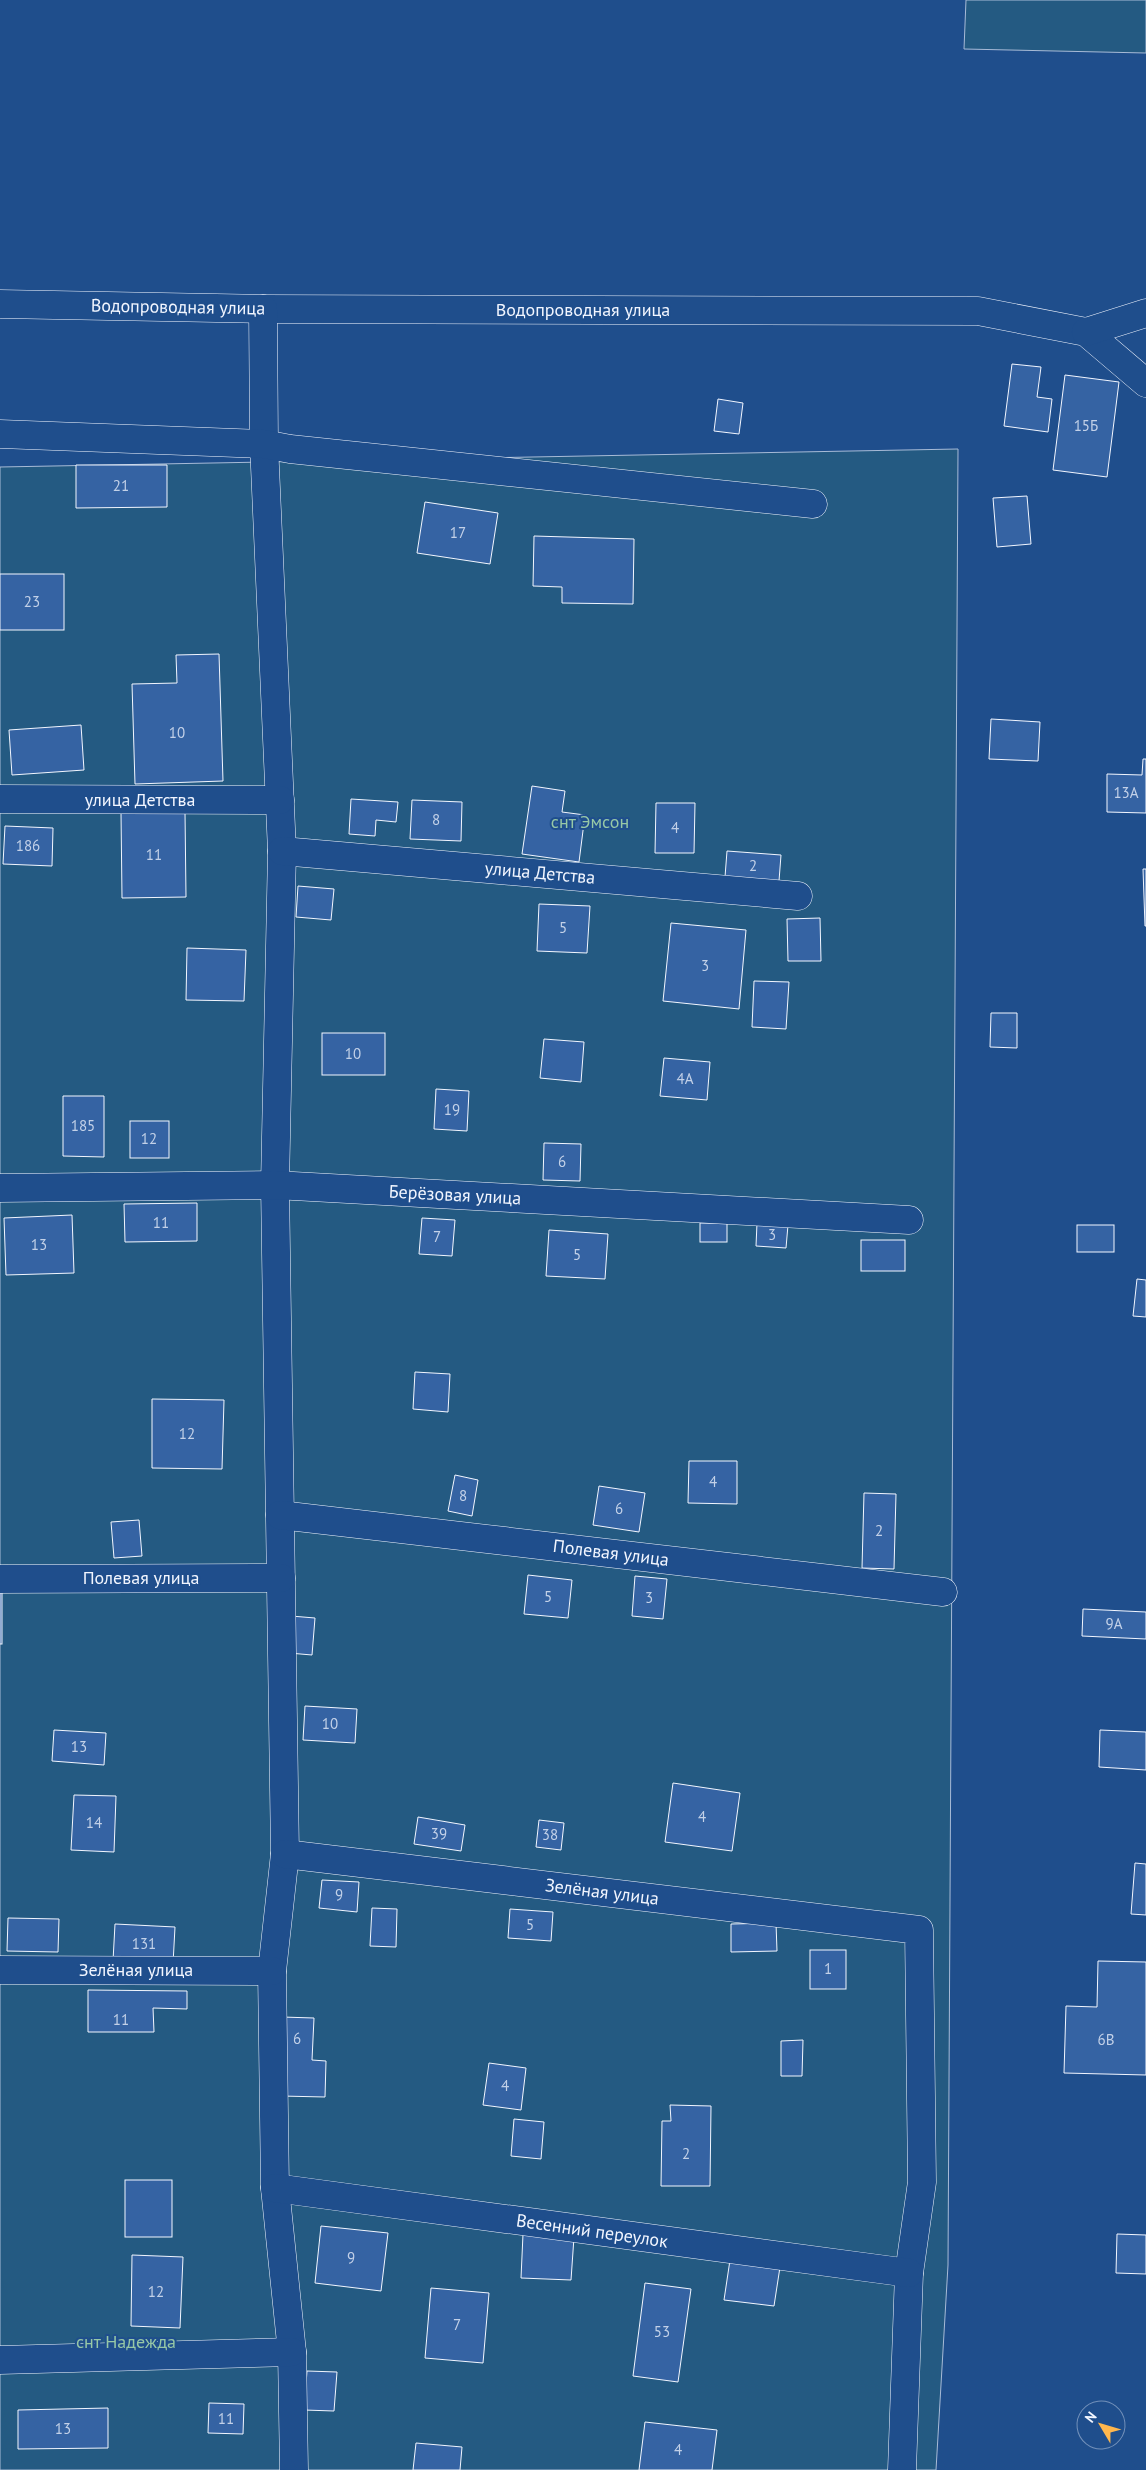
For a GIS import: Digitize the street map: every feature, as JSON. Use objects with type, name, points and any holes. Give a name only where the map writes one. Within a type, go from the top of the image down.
[{"type":"street","name":"Водопроводная улица","points":[[0,304],[263,309],[978,311],[1086,332],[1146,383]]},
{"type":"street","points":[[263,309],[264,444],[282,851],[275,1185],[285,1854],[272,1971],[275,2188],[292,2352],[294,2470]]},
{"type":"street","points":[[1086,332],[1146,313]]},
{"type":"street","points":[[0,434],[264,444],[300,450],[814,504]]},
{"type":"street","name":"улица Детства","points":[[0,799],[280,800]]},
{"type":"street","name":"улица Детства","points":[[282,851],[798,896]]},
{"type":"street","name":"Берёзовая улица","points":[[0,1188],[275,1185],[909,1220]]},
{"type":"street","name":"Полевая улица","points":[[280,1515],[943,1592]]},
{"type":"street","name":"Полевая улица","points":[[0,1579],[281,1578]]},
{"type":"street","name":"Зелёная улица","points":[[285,1854],[919,1930],[922,2182],[909,2273]]},
{"type":"street","name":"Зелёная улица","points":[[0,1970],[272,1971]]},
{"type":"street","name":"Весенний переулок","points":[[275,2188],[909,2273]]},
{"type":"street","points":[[902,2470],[909,2273]]},
{"type":"street","points":[[0,2360],[292,2352]]},
{"type":"green space","points":[[966,0],[1146,0],[1146,53],[964,49]]},
{"type":"green space","name":"снт Эмсон","points":[[958,449],[948,2265],[936,2470],[0,2470],[0,467]]},
{"type":"building","points":[[1012,364],[1041,367],[1037,397],[1052,399],[1048,432],[1004,426]]},
{"type":"building","points":[[1065,375],[1119,382],[1107,477],[1053,470]]},
{"type":"building","points":[[718,399],[743,403],[739,434],[714,431]]},
{"type":"building","points":[[76,465],[167,465],[167,507],[76,508]]},
{"type":"building","points":[[1027,496],[1031,544],[997,547],[993,498]]},
{"type":"building","points":[[425,502],[498,513],[490,564],[417,553]]},
{"type":"building","points":[[534,536],[634,539],[633,604],[562,603],[562,587],[533,586]]},
{"type":"building","points":[[0,574],[64,574],[64,630],[0,630]]},
{"type":"building","points":[[219,654],[223,781],[135,784],[132,684],[177,683],[176,655]]},
{"type":"building","points":[[991,719],[1040,722],[1038,761],[989,759]]},
{"type":"building","points":[[81,725],[84,770],[12,775],[9,730]]},
{"type":"building","points":[[1143,759],[1146,759],[1146,813],[1107,812],[1107,774],[1142,775]]},
{"type":"building","points":[[532,786],[565,791],[562,812],[585,815],[579,862],[522,854]]},
{"type":"building","points":[[351,799],[398,802],[396,822],[376,820],[375,836],[349,834]]},
{"type":"building","points":[[412,800],[462,802],[461,841],[410,839]]},
{"type":"building","points":[[656,803],[695,803],[694,853],[655,853]]},
{"type":"building","points":[[185,812],[186,897],[122,898],[121,813]]},
{"type":"building","points":[[5,826],[53,828],[52,866],[3,864]]},
{"type":"building","points":[[727,851],[781,855],[779,881],[725,877]]},
{"type":"building","points":[[1143,869],[1146,869],[1146,926],[1145,926]]},
{"type":"building","points":[[298,886],[334,889],[331,920],[296,917]]},
{"type":"building","points":[[539,904],[590,906],[587,953],[537,951]]},
{"type":"building","points":[[820,918],[821,961],[788,961],[787,919]]},
{"type":"building","points":[[671,923],[746,930],[739,1009],[663,1001]]},
{"type":"building","points":[[187,948],[246,950],[244,1001],[186,1000]]},
{"type":"building","points":[[754,981],[789,982],[786,1029],[752,1027]]},
{"type":"building","points":[[991,1013],[1017,1013],[1017,1048],[990,1047]]},
{"type":"building","points":[[322,1033],[385,1033],[385,1075],[322,1075]]},
{"type":"building","points":[[544,1039],[584,1042],[581,1082],[540,1078]]},
{"type":"building","points":[[664,1058],[710,1062],[707,1100],[660,1096]]},
{"type":"building","points":[[436,1089],[469,1091],[467,1131],[434,1129]]},
{"type":"building","points":[[63,1096],[104,1096],[104,1157],[63,1156]]},
{"type":"building","points":[[130,1121],[169,1121],[169,1158],[130,1158]]},
{"type":"building","points":[[544,1143],[581,1144],[580,1181],[543,1180]]},
{"type":"building","points":[[197,1203],[197,1241],[125,1242],[124,1204]]},
{"type":"building","points":[[72,1215],[74,1273],[6,1275],[4,1218]]},
{"type":"building","points":[[422,1218],[455,1220],[452,1256],[419,1254]]},
{"type":"building","points":[[700,1223],[727,1223],[727,1242],[700,1242]]},
{"type":"building","points":[[757,1223],[788,1225],[786,1248],[756,1246]]},
{"type":"building","points":[[1077,1225],[1114,1225],[1114,1252],[1077,1252]]},
{"type":"building","points":[[549,1230],[608,1234],[605,1279],[546,1276]]},
{"type":"building","points":[[861,1240],[905,1240],[905,1271],[861,1271]]},
{"type":"building","points":[[1137,1279],[1146,1280],[1146,1317],[1133,1316]]},
{"type":"building","points":[[415,1372],[450,1374],[448,1412],[413,1409]]},
{"type":"building","points":[[152,1399],[224,1400],[222,1469],[152,1468]]},
{"type":"building","points":[[689,1461],[737,1461],[737,1504],[688,1503]]},
{"type":"building","points":[[455,1475],[478,1480],[472,1516],[448,1511]]},
{"type":"building","points":[[599,1486],[645,1493],[639,1532],[593,1525]]},
{"type":"building","points":[[864,1493],[896,1494],[894,1569],[862,1568]]},
{"type":"building","points":[[139,1520],[142,1556],[114,1558],[111,1522]]},
{"type":"building","points":[[528,1575],[572,1580],[568,1618],[524,1614]]},
{"type":"building","points":[[635,1576],[667,1579],[663,1619],[632,1616]]},
{"type":"building","points":[[0,1589],[2,1589],[2,1644],[0,1644]]},
{"type":"building","points":[[1083,1609],[1146,1612],[1146,1639],[1082,1636]]},
{"type":"building","points":[[291,1616],[315,1618],[312,1655],[289,1653]]},
{"type":"building","points":[[305,1706],[357,1709],[355,1743],[303,1740]]},
{"type":"building","points":[[54,1730],[106,1733],[104,1765],[52,1761]]},
{"type":"building","points":[[1100,1730],[1146,1732],[1146,1770],[1099,1767]]},
{"type":"building","points":[[673,1783],[740,1793],[732,1851],[665,1842]]},
{"type":"building","points":[[74,1795],[116,1796],[114,1852],[71,1850]]},
{"type":"building","points":[[418,1817],[465,1825],[461,1851],[414,1844]]},
{"type":"building","points":[[539,1820],[564,1823],[561,1850],[536,1847]]},
{"type":"building","points":[[1135,1863],[1146,1864],[1146,1915],[1131,1914]]},
{"type":"building","points":[[322,1880],[359,1882],[357,1912],[319,1908]]},
{"type":"building","points":[[372,1908],[397,1909],[396,1947],[370,1946]]},
{"type":"building","points":[[510,1909],[553,1912],[551,1941],[508,1938]]},
{"type":"building","points":[[8,1918],[59,1919],[58,1952],[7,1951]]},
{"type":"building","points":[[776,1923],[777,1951],[731,1952],[731,1924]]},
{"type":"building","points":[[115,1924],[175,1927],[173,1964],[113,1961]]},
{"type":"building","points":[[810,1950],[846,1950],[846,1989],[810,1989]]},
{"type":"building","points":[[1098,1961],[1146,1962],[1146,2075],[1064,2073],[1066,2006],[1097,2007]]},
{"type":"building","points":[[88,1990],[187,1991],[187,2009],[153,2008],[154,2032],[88,2032]]},
{"type":"building","points":[[282,2017],[314,2018],[312,2060],[326,2061],[325,2097],[281,2096]]},
{"type":"building","points":[[803,2040],[802,2076],[781,2076],[781,2041]]},
{"type":"building","points":[[489,2063],[526,2068],[521,2110],[483,2105]]},
{"type":"building","points":[[670,2105],[711,2106],[710,2186],[661,2186],[662,2121],[671,2121]]},
{"type":"building","points":[[514,2119],[544,2122],[541,2159],[511,2156]]},
{"type":"building","points":[[125,2180],[172,2180],[172,2237],[125,2237]]},
{"type":"building","points":[[321,2226],[388,2233],[381,2291],[315,2283]]},
{"type":"building","points":[[523,2234],[574,2237],[571,2280],[521,2278]]},
{"type":"building","points":[[1117,2234],[1146,2235],[1146,2274],[1116,2273]]},
{"type":"building","points":[[132,2255],[183,2257],[180,2328],[131,2326]]},
{"type":"building","points":[[730,2260],[780,2267],[774,2306],[724,2300]]},
{"type":"building","points":[[645,2283],[691,2289],[678,2382],[633,2376]]},
{"type":"building","points":[[431,2288],[489,2293],[483,2363],[425,2358]]},
{"type":"building","points":[[307,2371],[337,2372],[334,2411],[304,2410]]},
{"type":"building","points":[[209,2403],[244,2404],[243,2434],[208,2433]]},
{"type":"building","points":[[108,2408],[108,2448],[18,2449],[18,2410]]},
{"type":"building","points":[[645,2422],[717,2430],[712,2470],[639,2470]]},
{"type":"building","points":[[416,2443],[462,2447],[460,2470],[413,2470]]},
{"type":"park label","name":"снт Надежда","points":[[126,2342]]}]
